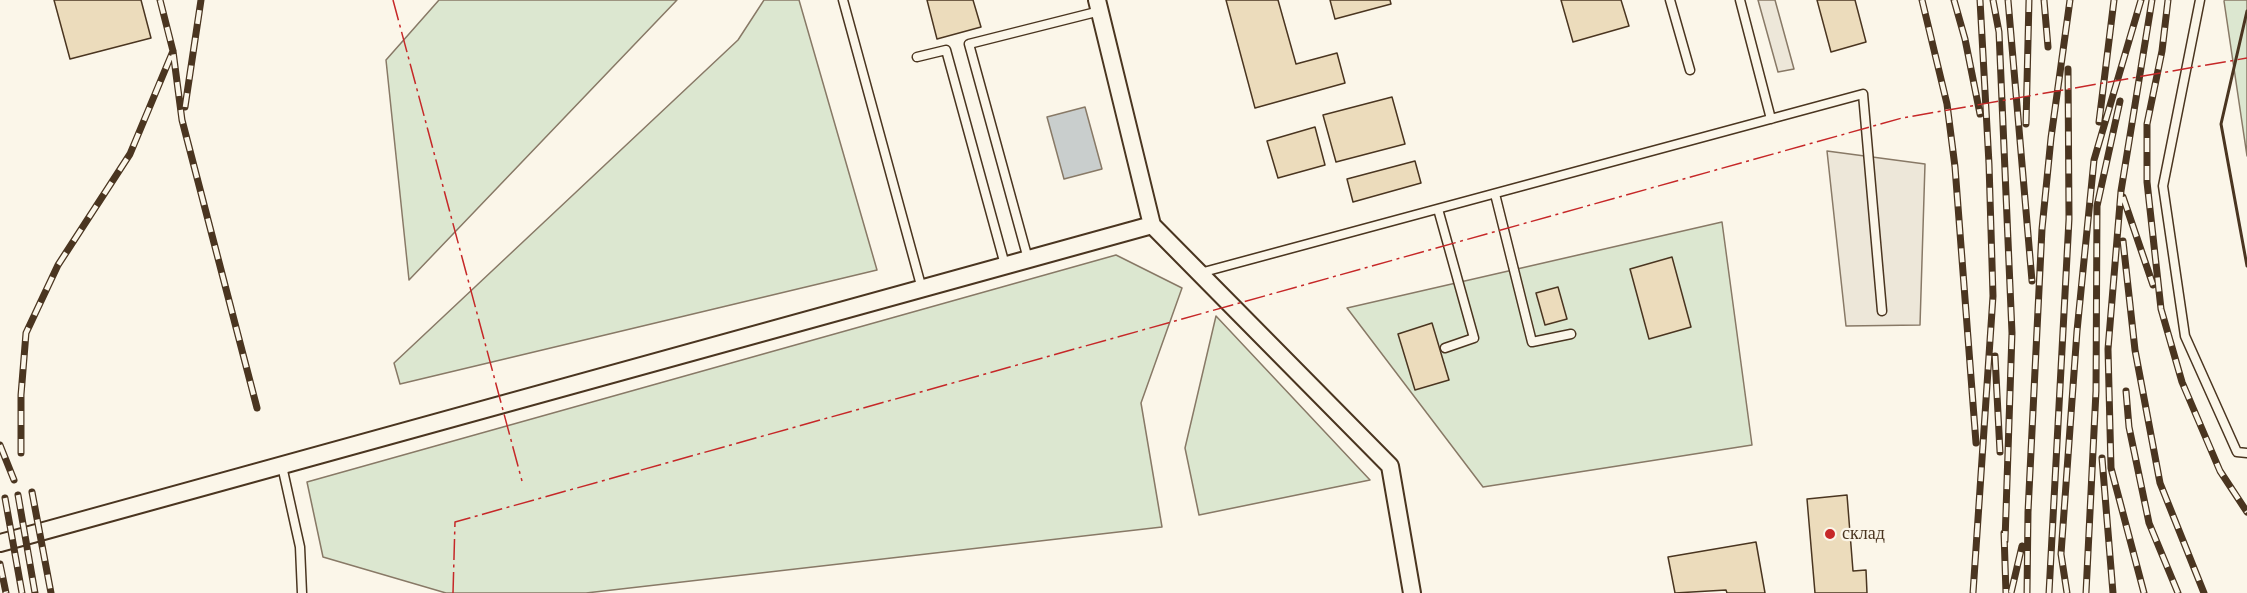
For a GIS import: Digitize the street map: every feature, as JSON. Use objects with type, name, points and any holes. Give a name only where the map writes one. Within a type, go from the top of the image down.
[{"type":"street","points":[[1099,6],[1152,225],[1390,466],[1412,593]]},
{"type":"street","points":[[0,543],[1152,225]]},
{"type":"lane","points":[[843,0],[922,289]]},
{"type":"lane","points":[[1671,0],[1690,70]]},
{"type":"lane","points":[[1740,0],[1771,119]]},
{"type":"lane","points":[[2200,0],[2163,186],[2185,336],[2237,452],[2247,453]]},
{"type":"lane","points":[[1028,259],[969,44],[1099,6]]},
{"type":"lane","points":[[917,57],[946,50],[1005,266]]},
{"type":"lane","points":[[1200,273],[1863,94],[1882,311]]},
{"type":"lane","points":[[1495,194],[1532,342],[1571,334]]},
{"type":"lane","points":[[1438,210],[1474,338],[1445,348]]},
{"type":"lane","points":[[282,466],[300,547],[302,593]]},
{"type":"green space","points":[[439,0],[677,0],[409,280],[386,60]]},
{"type":"green space","points":[[764,0],[799,0],[877,270],[400,384],[394,363],[738,40]]},
{"type":"green space","points":[[2247,0],[2247,156],[2224,1]]},
{"type":"green space","points":[[1722,222],[1752,445],[1483,487],[1347,308]]},
{"type":"green space","points":[[1116,255],[1182,288],[1141,403],[1162,527],[586,593],[446,593],[323,557],[307,482]]},
{"type":"green space","points":[[1216,316],[1370,480],[1199,515],[1185,448]]},
{"type":"shaded area","points":[[1758,0],[1775,0],[1794,69],[1778,72]]},
{"type":"shaded area","points":[[1085,107],[1102,169],[1064,179],[1047,117]]},
{"type":"shaded area","points":[[1827,151],[1925,164],[1920,325],[1846,326]]},
{"type":"building","points":[[54,0],[141,0],[151,38],[70,59]]},
{"type":"building","points":[[927,0],[973,0],[981,27],[937,39]]},
{"type":"building","points":[[1226,0],[1278,0],[1296,64],[1337,53],[1345,83],[1255,108]]},
{"type":"building","points":[[1330,0],[1390,0],[1391,4],[1335,19]]},
{"type":"building","points":[[1561,0],[1621,0],[1629,26],[1573,42]]},
{"type":"building","points":[[1817,0],[1855,0],[1866,42],[1831,52]]},
{"type":"building","points":[[1392,97],[1405,144],[1336,162],[1323,115]]},
{"type":"building","points":[[1315,127],[1325,165],[1278,178],[1267,141]]},
{"type":"building","points":[[1415,161],[1421,183],[1353,202],[1347,179]]},
{"type":"building","points":[[1672,257],[1691,327],[1649,339],[1630,269]]},
{"type":"building","points":[[1558,287],[1567,319],[1545,325],[1536,293]]},
{"type":"building","points":[[1432,323],[1449,380],[1415,390],[1398,334]]},
{"type":"building","name":"склад","points":[[1847,495],[1853,571],[1866,570],[1867,593],[1815,593],[1807,499]]},
{"type":"building","points":[[1756,542],[1765,593],[1727,593],[1726,590],[1675,593],[1668,557]]},
{"type":"railway","points":[[160,0],[173,51],[182,120],[257,408]]},
{"type":"railway","points":[[185,107],[201,0]]},
{"type":"railway","points":[[1922,0],[1947,104],[1955,167],[1976,443]]},
{"type":"railway","points":[[1954,0],[1965,39],[1980,114]]},
{"type":"railway","points":[[1973,593],[1993,296],[1980,0]]},
{"type":"railway","points":[[1993,0],[1999,32],[2012,333],[2005,541]]},
{"type":"railway","points":[[2008,0],[2032,281]]},
{"type":"railway","points":[[2026,124],[2029,0]]},
{"type":"railway","points":[[2044,0],[2048,47]]},
{"type":"railway","points":[[2027,593],[2028,512],[2042,229],[2051,138],[2070,0]]},
{"type":"railway","points":[[2099,122],[2114,0]]},
{"type":"railway","points":[[2067,593],[2061,554],[2077,331],[2094,160],[2141,0]]},
{"type":"railway","points":[[2144,593],[2111,468],[2108,349],[2121,191],[2152,0]]},
{"type":"railway","points":[[2168,0],[2162,51],[2147,124],[2147,182],[2161,309],[2182,382],[2220,471],[2247,512]]},
{"type":"railway","points":[[21,453],[21,395],[26,333],[58,265],[130,154],[173,51]]},
{"type":"railway","points":[[2049,593],[2069,219],[2068,69]]},
{"type":"railway","points":[[2086,593],[2096,391],[2097,206],[2120,101]]},
{"type":"railway","points":[[2123,197],[2153,285]]},
{"type":"railway","points":[[2123,241],[2135,350],[2160,483],[2204,593]]},
{"type":"railway","points":[[1995,356],[2000,452]]},
{"type":"railway","points":[[2126,391],[2129,427],[2149,523],[2178,593]]},
{"type":"railway","points":[[0,445],[14,480]]},
{"type":"railway","points":[[2102,458],[2113,593]]},
{"type":"railway","points":[[32,492],[51,593]]},
{"type":"railway","points":[[18,495],[35,593]]},
{"type":"railway","points":[[5,498],[22,593]]},
{"type":"railway","points":[[2004,533],[2006,593]]},
{"type":"railway","points":[[2011,593],[2022,546]]},
{"type":"railway","points":[[0,564],[6,593]]},
{"type":"wall","points":[[2247,11],[2221,124],[2247,266]]},
{"type":"power","points":[[393,0],[522,481]]},
{"type":"power","points":[[453,593],[455,522],[1902,118],[2247,58]]},
{"type":"place","name":"склад","points":[[1830,534]]}]
